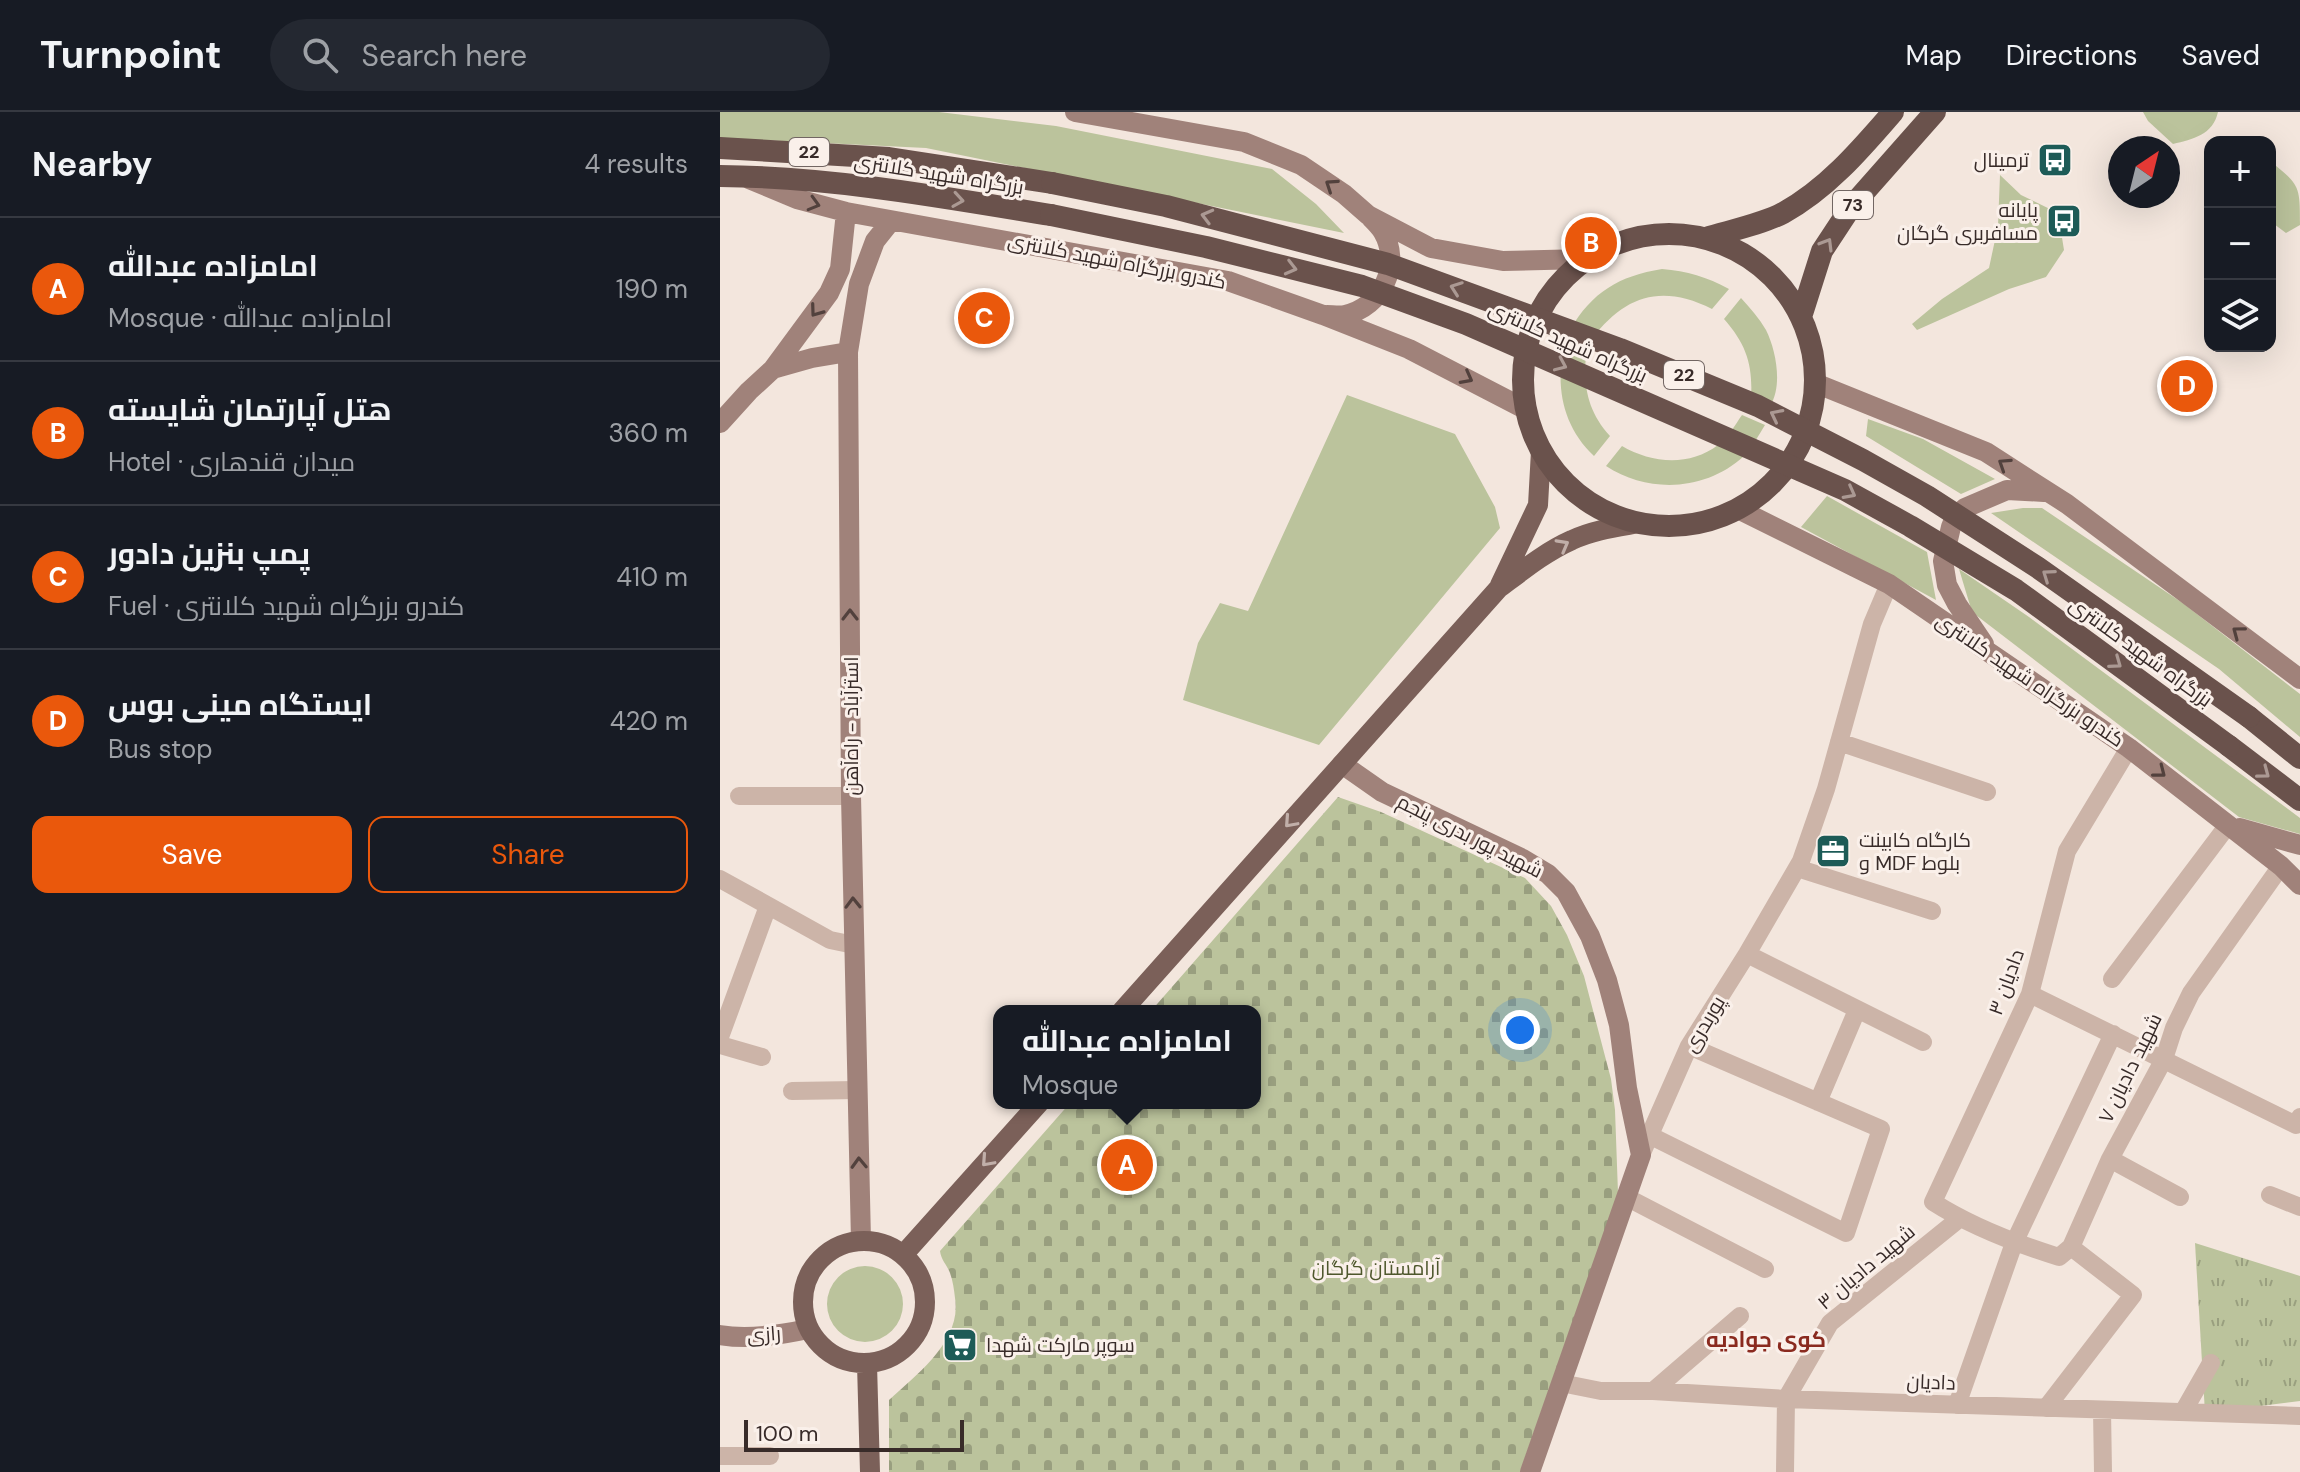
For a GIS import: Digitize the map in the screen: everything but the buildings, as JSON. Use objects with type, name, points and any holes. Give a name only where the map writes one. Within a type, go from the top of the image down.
[{"type":"highway","name":"73","points":[[1706,238],[1782,214],[1818,189],[1893,112]]},
{"type":"highway","name":"73","points":[[1801,317],[1822,251],[1829,240],[1851,207],[1935,112]]},
{"type":"highway","name":"بزرگراه شهید کلانتری","points":[[720,148],[889,158],[1052,183],[1166,206],[1388,264],[1620,349],[1758,406],[1927,496],[2037,567],[2249,717],[2300,758]]},
{"type":"highway","name":"بزرگراه شهید کلانتری","points":[[731,176],[882,187],[1051,215],[1206,247],[1362,286],[1466,324],[1845,490],[1910,526],[2016,590],[2300,800]]},
{"type":"highway","points":[[1678,233],[1706,238],[1743,253],[1772,276],[1801,317],[1815,365],[1814,400],[1807,429],[1799,449],[1770,486],[1738,509],[1697,524],[1668,526],[1617,517],[1580,496],[1554,471],[1541,451],[1523,408],[1524,353],[1553,289],[1585,259],[1613,244],[1640,236],[1678,233]]},
{"type":"main road","points":[[1075,112],[1244,142],[1301,165],[1344,194],[1383,232],[1390,252],[1389,274],[1380,293],[1364,308],[1344,315],[1323,315]]},
{"type":"main road","name":"کندرو بزرگراه شهید کلانتری","points":[[731,176],[846,212],[1228,281],[1409,349],[1523,408]]},
{"type":"main road","points":[[720,423],[773,369],[829,293],[840,269],[846,212]]},
{"type":"main road","points":[[1368,215],[1431,248],[1503,261],[1585,259]]},
{"type":"main road","name":"استرآباد - راه‌آهن","points":[[861,1241],[851,796],[848,352],[859,284],[875,241],[891,221]]},
{"type":"main road","points":[[836,278],[859,284]]},
{"type":"main road","points":[[773,369],[848,352]]},
{"type":"main road","points":[[1815,383],[1986,452],[2067,504],[2300,679]]},
{"type":"main road","points":[[1498,589],[1538,505],[1541,451]]},
{"type":"main road","points":[[1990,653],[1947,585],[1943,561],[1951,527],[1955,517],[1965,508],[2007,490],[2048,492]]},
{"type":"main road","name":"کندرو بزرگراه شهید کلانتری","points":[[1738,509],[1889,584],[2129,748],[2281,866],[2300,885]]},
{"type":"main road","points":[[1127,1005],[1498,589],[1539,558],[1573,539],[1639,523]]},
{"type":"main road","name":"شهید پور بدری پنجم","points":[[1342,764],[1382,792],[1523,859],[1548,874],[1566,892],[1590,936],[1607,980],[1619,1025],[1627,1088],[1641,1155]]},
{"type":"main road","points":[[2228,825],[2300,845]]},
{"type":"main road","points":[[903,1255],[1034,1109]]},
{"type":"main road","name":"پوربدری","points":[[1530,1472],[1641,1155]]},
{"type":"main road","points":[[861,1241],[891,1246],[903,1255],[914,1265],[925,1293],[926,1307],[917,1335],[895,1356],[882,1361],[867,1364],[849,1362],[832,1355],[808,1329],[803,1312],[807,1278],[816,1263],[829,1251],[861,1241]]},
{"type":"main road","name":"رازی","points":[[720,1335],[782,1334],[808,1329]]},
{"type":"main road","points":[[867,1364],[870,1472]]},
{"type":"street","name":"پوربدری","points":[[1641,1155],[1689,1046],[1797,868],[1826,789],[1872,624],[1889,584]]},
{"type":"street","points":[[1839,742],[1987,792]]},
{"type":"street","name":"دادیان ۳","points":[[1959,1219],[1933,1202],[2030,994],[2067,851],[2129,748]]},
{"type":"street","points":[[739,796],[851,796]]},
{"type":"street","points":[[2112,979],[2228,825]]},
{"type":"street","name":"شهید دادیان ۷","points":[[2071,1247],[2110,1159],[2164,1059],[2174,1028],[2191,993],[2281,866]]},
{"type":"street","points":[[1797,868],[1932,911]]},
{"type":"street","points":[[720,879],[830,940],[854,945]]},
{"type":"street","points":[[720,1037],[725,1008],[768,906]]},
{"type":"street","points":[[1747,954],[1923,1042]]},
{"type":"street","points":[[2030,994],[2296,1125],[2300,1117]]},
{"type":"street","points":[[1818,1102],[1857,1010]]},
{"type":"street","points":[[1957,1405],[2014,1243],[2113,1034]]},
{"type":"street","points":[[720,1045],[762,1057]]},
{"type":"street","points":[[1649,1135],[1846,1233],[1881,1129],[1689,1046]]},
{"type":"street","points":[[792,1091],[857,1090]]},
{"type":"street","points":[[2110,1159],[2180,1197]]},
{"type":"street","points":[[2270,1195],[2300,1207]]},
{"type":"street","points":[[1626,1197],[1765,1269]]},
{"type":"street","points":[[1959,1219],[2014,1243],[2059,1257],[2071,1247],[2133,1295],[2046,1408]]},
{"type":"street","name":"۳ شهید دادیان","points":[[1786,1399],[1830,1323],[1959,1219]]},
{"type":"street","points":[[1653,1391],[1740,1316]]},
{"type":"street","points":[[2183,1412],[2211,1363]]},
{"type":"street","name":"دادیان","points":[[1561,1383],[1601,1391],[2300,1416]]},
{"type":"street","points":[[1785,1472],[1786,1399]]},
{"type":"street","points":[[2102,1410],[2103,1472]]},
{"type":"street","points":[[720,1456],[770,1456]]},
{"type":"green space","points":[[720,112],[939,112],[1056,126],[1272,169],[1316,204],[1344,233],[926,148],[720,138]]},
{"type":"green space","points":[[2143,112],[2218,112],[2207,131],[2180,142],[2180,136],[2164,136]]},
{"type":"green space","points":[[2276,166],[2293,182],[2300,202],[2300,225],[2286,233],[2276,226]]},
{"type":"green space","points":[[2000,175],[2021,195],[2058,213],[2064,250],[2046,277],[2009,289],[1917,330],[1912,324],[1942,299],[1989,268],[1998,226]]},
{"type":"green space","points":[[1662,269],[1697,275],[1729,289],[1712,309],[1677,297],[1646,298],[1618,312],[1592,339],[1570,330],[1588,305],[1608,288],[1633,276]]},
{"type":"green space","points":[[1741,298],[1763,326],[1773,348],[1777,378],[1770,406],[1751,399],[1747,356],[1724,319]]},
{"type":"green space","points":[[1564,346],[1586,355],[1585,378],[1589,398],[1597,418],[1610,436],[1594,456],[1575,432],[1564,406],[1561,361]]},
{"type":"green space","points":[[1347,395],[1455,434],[1495,507],[1500,528],[1319,745],[1183,700],[1198,643],[1220,603],[1248,611]]},
{"type":"green space","points":[[1742,415],[1765,425],[1744,456],[1712,476],[1677,485],[1659,484],[1640,481],[1606,466],[1622,446],[1657,459],[1695,457],[1722,442]]},
{"type":"green space","points":[[1868,419],[1923,439],[1995,479],[1961,494],[1866,436]]},
{"type":"green space","points":[[1827,496],[1927,552],[1936,600],[1801,527]]},
{"type":"green space","points":[[2042,508],[2184,604],[2300,694],[2300,737],[2219,669],[1991,513]]},
{"type":"green space","points":[[1959,569],[2029,617],[2300,818],[2300,834],[2239,817],[1972,612]]},
{"type":"green space","name":"آرامستان گرگان","points":[[1338,797],[1381,812],[1525,878],[1551,906],[1584,976],[1611,1079],[1618,1193],[1520,1472],[889,1472],[889,1400],[924,1368],[952,1328],[955,1298],[952,1279],[940,1251],[1065,1109],[1261,1109],[1261,1005],[1156,1005]]},
{"type":"green space","points":[[2195,1243],[2300,1276],[2300,1401],[2205,1413]]},
{"type":"green space","points":[[865,1266],[880,1269],[892,1277],[900,1289],[903,1304],[900,1319],[892,1331],[880,1339],[865,1342],[850,1339],[838,1331],[830,1319],[827,1304],[830,1289],[838,1277],[850,1269]]},
{"type":"place","name":"ترمینال","points":[[2055,160]]},
{"type":"place","name":"پایانه مسافربری گرگان","points":[[2064,221]]},
{"type":"place","name":"هتل آپارتمان شایسته","points":[[1591,243]]},
{"type":"place","name":"پمپ بنزین دادور","points":[[984,318]]},
{"type":"place","name":"ایستگاه مینی بوس","points":[[2187,386]]},
{"type":"place","name":"کارگاه کابینت و MDF بلوط","points":[[1833,851]]},
{"type":"place","name":"امامزاده عبدالله","points":[[1127,1165]]},
{"type":"place","name":"سوپر مارکت شهدا","points":[[960,1345]]},
{"type":"district","name":"کوی جوادیه","points":[[1766,1339]]}]
